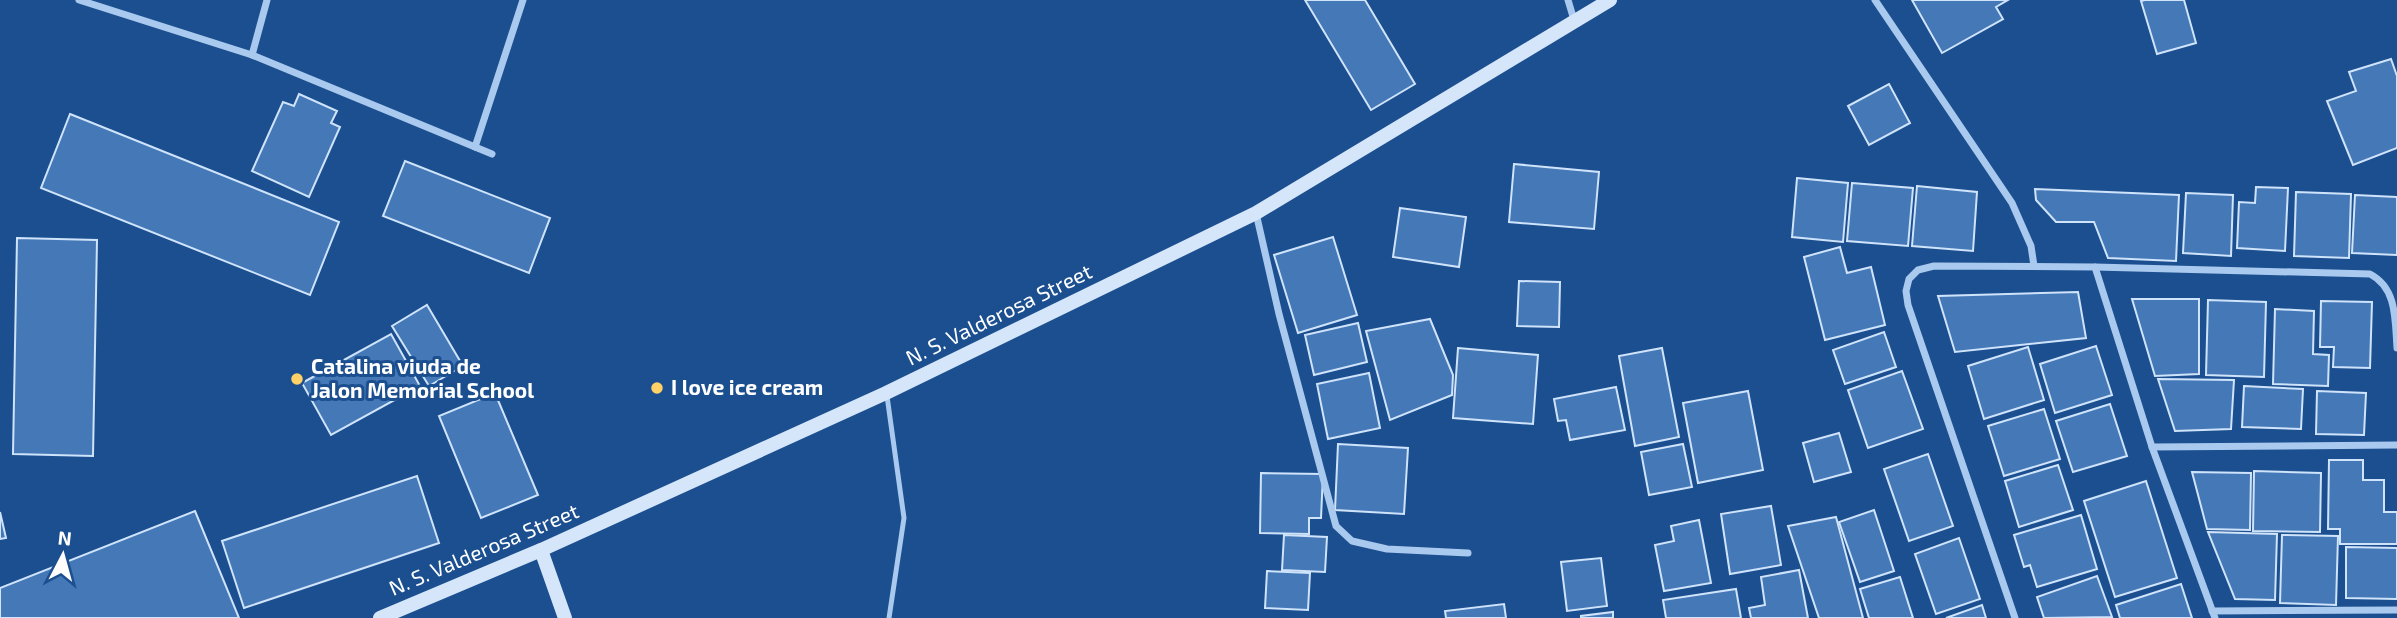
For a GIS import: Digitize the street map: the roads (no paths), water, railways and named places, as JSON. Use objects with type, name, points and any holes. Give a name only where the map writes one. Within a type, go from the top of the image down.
[{"type":"main road","name":"N. S. Valderosa Street","points":[[380,618],[541,550],[886,393],[1256,213],[1610,0]]},
{"type":"main road","points":[[541,550],[565,618]]},
{"type":"street","points":[[79,0],[252,55],[492,154]]},
{"type":"street","points":[[252,55],[267,0]]},
{"type":"street","points":[[475,147],[523,0]]},
{"type":"street","points":[[1568,0],[1574,20]]},
{"type":"street","points":[[1875,0],[2012,203],[2031,246],[2034,266]]},
{"type":"street","points":[[1256,213],[1279,314],[1335,526],[1352,541],[1387,549],[1468,553]]},
{"type":"street","points":[[2015,618],[1908,305],[1906,291],[1909,279],[1918,270],[1934,266],[2034,266],[2370,274],[2382,279],[2390,291],[2397,348]]},
{"type":"street","points":[[2095,267],[2152,447],[2213,615],[2397,610]]},
{"type":"street","points":[[2152,447],[2397,445]]},
{"type":"lane","points":[[886,393],[904,517],[889,618]]},
{"type":"place","name":"Catalina viuda de Jalon Memorial School","points":[[297,379]]},
{"type":"place","name":"I love ice cream","points":[[657,388]]}]
